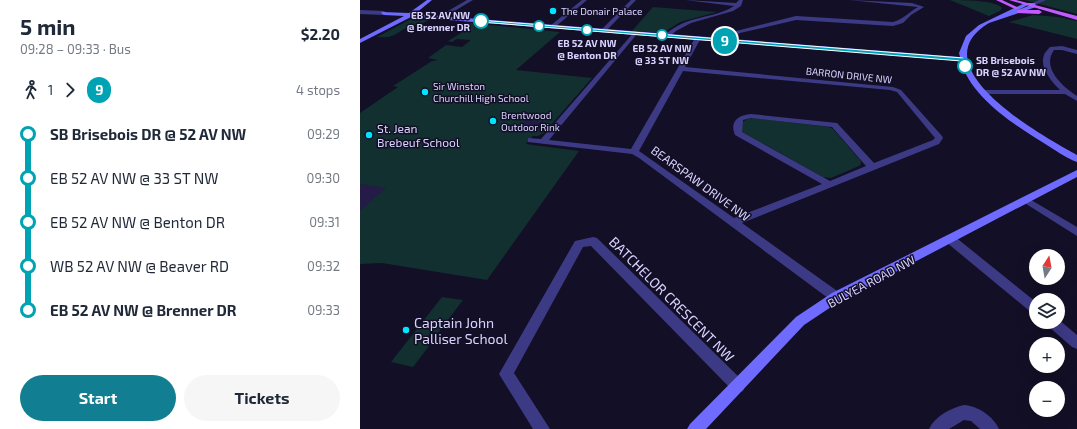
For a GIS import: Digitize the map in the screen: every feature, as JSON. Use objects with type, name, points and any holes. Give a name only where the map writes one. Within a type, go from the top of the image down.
[{"type":"main road","points":[[998,0],[1019,10],[1077,17]]},
{"type":"main road","points":[[1011,0],[1033,5]]},
{"type":"main road","points":[[1020,0],[1077,17]]},
{"type":"street","points":[[360,41],[410,15],[430,0]]},
{"type":"street","points":[[439,18],[471,0]]},
{"type":"street","points":[[552,27],[585,0]]},
{"type":"street","points":[[603,31],[634,0]]},
{"type":"street","points":[[687,0],[740,2]]},
{"type":"street","points":[[729,41],[733,35],[738,32],[796,18],[886,24],[897,23],[922,7],[912,4],[851,0]]},
{"type":"street","points":[[1044,0],[989,22],[979,28],[968,37],[963,50],[963,60],[968,74],[982,92],[1015,120],[1077,158]]},
{"type":"street","points":[[384,13],[402,10],[419,2]]},
{"type":"street","points":[[360,36],[402,15],[419,2]]},
{"type":"street","points":[[667,36],[673,29],[683,23],[724,13],[731,10],[740,2]]},
{"type":"street","points":[[1019,10],[1027,4]]},
{"type":"street","points":[[360,12],[963,60]]},
{"type":"street","points":[[543,142],[635,33]]},
{"type":"street","points":[[634,152],[698,38]]},
{"type":"street","points":[[1077,52],[1062,48],[1052,48],[1047,56],[1046,65],[1051,75],[1066,92],[1077,99]]},
{"type":"street","name":"BARRON DRIVE NW","points":[[680,69],[887,88],[895,90],[939,138],[936,142],[734,222]]},
{"type":"street","points":[[982,92],[1066,92]]},
{"type":"street","points":[[829,184],[742,136],[738,133],[737,129],[740,119],[752,116],[834,125],[872,167]]},
{"type":"street","name":"BEARSPAW DRIVE NW","points":[[531,140],[634,152],[651,161],[836,297]]},
{"type":"street","name":"BULYEA ROAD NW","points":[[695,429],[800,321],[836,297],[1077,173]]},
{"type":"street","points":[[1026,200],[1077,232]]},
{"type":"street","points":[[950,239],[1029,303]]},
{"type":"street","name":"BATCHELOR CRESCENT NW","points":[[542,429],[506,374],[579,244],[593,241],[738,386]]},
{"type":"street","points":[[1060,329],[1077,343]]},
{"type":"street","points":[[937,429],[957,413],[966,411],[975,415],[991,429]]},
{"type":"green space","points":[[950,0],[970,0],[993,3],[1002,8],[1000,11],[989,16]]},
{"type":"green space","points":[[1025,0],[1077,0],[1077,14]]},
{"type":"green space","points":[[653,7],[717,12],[680,22],[663,33],[632,31]]},
{"type":"green space","points":[[1033,15],[1058,17],[1077,21],[1077,39],[1009,22]]},
{"type":"green space","points":[[411,19],[429,20],[406,28],[392,36],[377,37]]},
{"type":"green space","points":[[471,23],[560,32],[516,70],[592,78],[544,133],[538,136],[533,136],[526,144],[579,151],[487,280],[382,263],[360,264],[360,113],[398,87],[393,86],[432,61],[438,60],[428,58],[446,45],[462,47],[471,40],[457,39],[452,42],[448,41],[469,28],[464,28]]},
{"type":"green space","points":[[753,118],[829,127],[833,129],[861,161],[861,164],[831,178],[823,177],[742,132],[742,122]]},
{"type":"green space","points":[[442,297],[463,300],[438,333],[431,332],[422,344],[429,346],[413,367],[391,362]]},
{"type":"building","points":[[526,120],[546,122],[537,132],[517,130]]},
{"type":"building","points":[[360,184],[386,188],[360,211]]},
{"type":"bus line","name":"9","points":[[481,21],[963,60],[965,66]]},
{"type":"place","name":"The Donair Palace","points":[[553,11]]},
{"type":"place","name":"EB 52 AV NW @ Brenner DR","points":[[481,21]]},
{"type":"place","name":"EB 52 AV NW @ Benton DR","points":[[587,30]]},
{"type":"place","name":"EB 52 AV NW @ 33 ST NW","points":[[662,35]]},
{"type":"place","name":"SB Brisebois DR @ 52 AV NW","points":[[965,66]]},
{"type":"place","name":"Sir Winston Churchill High School","points":[[425,92]]},
{"type":"place","name":"Brentwood Outdoor Rink","points":[[493,121]]},
{"type":"place","name":"St. Jean Brebeuf School","points":[[369,135]]},
{"type":"place","name":"Captain John Palliser School","points":[[406,330]]}]
